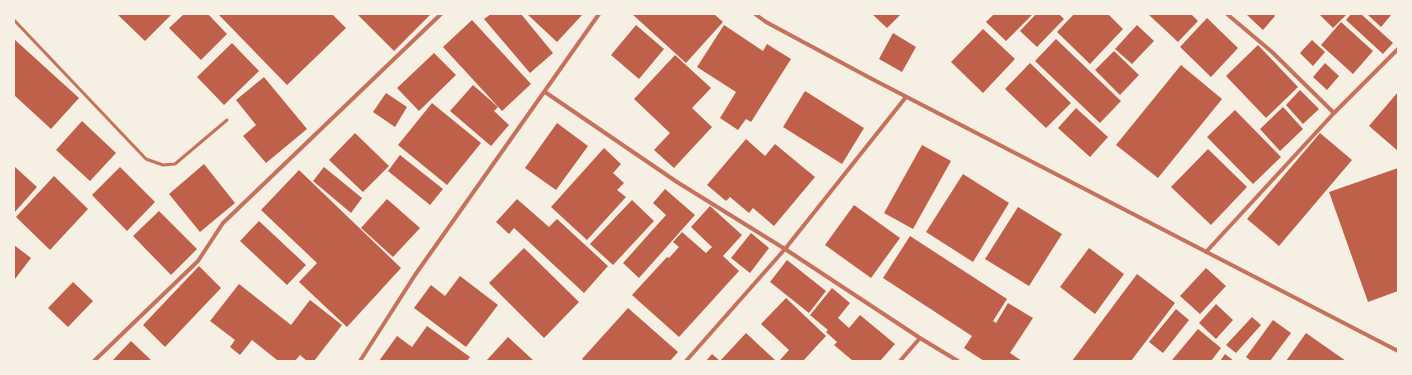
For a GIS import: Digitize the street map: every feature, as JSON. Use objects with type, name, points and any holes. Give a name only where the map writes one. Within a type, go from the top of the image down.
[{"type":"street","points":[[94,361],[198,261],[223,223],[441,14]]},
{"type":"street","points":[[360,361],[415,276],[599,14]]},
{"type":"street","points":[[755,14],[766,22],[906,97],[1398,351]]},
{"type":"street","points":[[1227,14],[1272,52],[1334,114]]},
{"type":"street","points":[[1206,252],[1334,114],[1398,49]]},
{"type":"street","points":[[545,92],[678,182],[958,361]]},
{"type":"street","points":[[686,361],[785,249],[906,97]]},
{"type":"street","points":[[900,361],[920,338]]},
{"type":"lane","points":[[14,20],[146,159],[163,166],[175,164],[227,120]]},
{"type":"building","points":[[117,14],[172,14],[145,41]]},
{"type":"building","points":[[184,14],[208,14],[227,34],[201,60],[169,28]]},
{"type":"building","points":[[332,14],[346,28],[287,85],[219,15]]},
{"type":"building","points":[[357,14],[431,14],[394,51]]},
{"type":"building","points":[[491,14],[521,14],[553,53],[530,73],[484,19]]},
{"type":"building","points":[[527,14],[583,14],[557,42]]},
{"type":"building","points":[[632,14],[714,14],[723,22],[686,63]]},
{"type":"building","points":[[872,14],[901,14],[887,28]]},
{"type":"building","points":[[994,14],[1033,14],[1006,41],[986,22]]},
{"type":"building","points":[[1036,14],[1059,14],[1064,19],[1037,47],[1020,31]]},
{"type":"building","points":[[1074,14],[1108,14],[1123,29],[1090,64],[1057,32]]},
{"type":"building","points":[[1148,14],[1191,14],[1198,21],[1178,42]]},
{"type":"building","points":[[1246,14],[1274,14],[1275,16],[1263,30]]},
{"type":"building","points":[[1319,14],[1347,14],[1333,28]]},
{"type":"building","points":[[1351,14],[1361,14],[1393,43],[1383,54],[1346,20]]},
{"type":"building","points":[[1367,14],[1392,14],[1381,27]]},
{"type":"building","points":[[1207,18],[1238,48],[1211,77],[1180,47]]},
{"type":"building","points":[[472,20],[531,84],[502,111],[443,47]]},
{"type":"building","points":[[1341,22],[1373,51],[1353,74],[1321,45]]},
{"type":"building","points":[[636,25],[664,49],[639,79],[611,55]]},
{"type":"building","points":[[724,25],[763,51],[767,44],[791,59],[751,122],[746,119],[738,130],[720,118],[736,92],[697,67]]},
{"type":"building","points":[[1137,25],[1154,41],[1132,64],[1115,49]]},
{"type":"building","points":[[983,29],[1015,59],[983,93],[951,62]]},
{"type":"building","points":[[893,33],[916,47],[902,72],[879,59]]},
{"type":"building","points":[[14,39],[79,98],[51,129],[14,95]]},
{"type":"building","points":[[1056,39],[1121,101],[1100,123],[1035,61]]},
{"type":"building","points":[[1312,40],[1325,52],[1313,66],[1300,53]]},
{"type":"building","points":[[232,43],[259,71],[224,105],[197,77]]},
{"type":"building","points":[[1258,45],[1298,87],[1266,118],[1226,76]]},
{"type":"building","points":[[1114,51],[1139,75],[1120,95],[1095,70]]},
{"type":"building","points":[[434,53],[456,75],[419,111],[397,88]]},
{"type":"building","points":[[675,55],[711,88],[692,108],[712,127],[674,168],[654,150],[670,133],[634,99]]},
{"type":"building","points":[[1030,63],[1071,103],[1046,128],[1005,89]]},
{"type":"building","points":[[1325,63],[1339,76],[1327,90],[1313,77]]},
{"type":"building","points":[[1181,65],[1222,99],[1158,178],[1116,145]]},
{"type":"building","points":[[264,77],[307,129],[266,163],[243,136],[256,125],[236,100]]},
{"type":"building","points":[[473,85],[498,107],[494,111],[509,125],[491,146],[450,111]]},
{"type":"building","points":[[1300,90],[1319,109],[1303,124],[1286,105]]},
{"type":"building","points":[[805,91],[864,128],[842,164],[783,127]]},
{"type":"building","points":[[1398,92],[1398,151],[1369,126]]},
{"type":"building","points":[[386,93],[407,107],[395,127],[373,112]]},
{"type":"building","points":[[432,103],[481,143],[447,185],[398,145]]},
{"type":"building","points":[[1283,107],[1303,129],[1280,151],[1260,129]]},
{"type":"building","points":[[1076,108],[1108,137],[1090,157],[1058,128]]},
{"type":"building","points":[[1235,110],[1281,157],[1253,184],[1207,137]]},
{"type":"building","points":[[82,121],[116,153],[90,181],[56,150]]},
{"type":"building","points":[[557,123],[588,146],[556,190],[525,168]]},
{"type":"building","points":[[355,133],[389,166],[363,192],[329,160]]},
{"type":"building","points":[[1320,133],[1352,160],[1279,246],[1247,219]]},
{"type":"building","points":[[746,139],[765,156],[775,144],[815,177],[774,226],[753,208],[749,213],[730,197],[726,201],[707,185]]},
{"type":"building","points":[[922,145],[951,161],[913,229],[884,213]]},
{"type":"building","points":[[604,148],[621,164],[613,173],[624,183],[617,190],[626,197],[587,240],[551,207]]},
{"type":"building","points":[[1208,149],[1247,187],[1211,225],[1171,187]]},
{"type":"building","points":[[400,155],[443,189],[430,205],[388,171]]},
{"type":"building","points":[[204,164],[235,203],[200,232],[169,194]]},
{"type":"building","points":[[15,167],[37,187],[14,213],[14,168]]},
{"type":"building","points":[[120,167],[155,202],[127,231],[92,195]]},
{"type":"building","points":[[324,167],[362,198],[351,213],[313,181]]},
{"type":"building","points":[[1398,168],[1398,291],[1368,302],[1329,192]]},
{"type":"building","points":[[299,170],[401,268],[347,327],[299,282],[317,263],[261,210]]},
{"type":"building","points":[[963,174],[1009,203],[973,262],[926,232]]},
{"type":"building","points":[[54,176],[88,209],[50,250],[16,217]]},
{"type":"building","points":[[665,189],[695,215],[639,278],[623,263],[666,215],[653,203]]},
{"type":"building","points":[[387,199],[420,228],[393,257],[361,228]]},
{"type":"building","points":[[517,199],[549,227],[557,219],[608,266],[584,293],[514,228],[509,234],[496,222]]},
{"type":"building","points":[[632,200],[654,221],[613,265],[590,244]]},
{"type":"building","points":[[854,205],[900,238],[871,278],[825,245]]},
{"type":"building","points":[[710,206],[742,235],[723,256],[739,271],[679,337],[632,295],[667,257],[669,258],[679,247],[673,242],[682,232],[706,253],[712,247],[691,227]]},
{"type":"building","points":[[1018,207],[1062,234],[1029,286],[985,259]]},
{"type":"building","points":[[159,211],[197,249],[171,275],[133,236]]},
{"type":"building","points":[[259,221],[306,265],[287,285],[240,241]]},
{"type":"building","points":[[751,233],[769,248],[750,273],[731,258]]},
{"type":"building","points":[[910,236],[1007,299],[993,321],[996,323],[1008,303],[1033,318],[1010,353],[1022,361],[984,361],[964,348],[972,336],[883,278]]},
{"type":"building","points":[[14,245],[31,258],[15,279],[14,278]]},
{"type":"building","points":[[524,248],[579,302],[544,338],[489,283]]},
{"type":"building","points":[[1089,248],[1124,274],[1095,314],[1060,287]]},
{"type":"building","points":[[787,260],[826,291],[809,313],[770,282]]},
{"type":"building","points":[[199,266],[221,288],[165,347],[143,325]]},
{"type":"building","points":[[1206,268],[1226,286],[1200,314],[1180,296]]},
{"type":"building","points":[[1137,274],[1175,303],[1131,361],[1072,361]]},
{"type":"building","points":[[460,276],[498,305],[466,347],[414,308],[431,285],[445,296]]},
{"type":"building","points":[[73,282],[93,301],[68,327],[48,308]]},
{"type":"building","points":[[239,284],[291,325],[310,300],[342,325],[314,361],[307,361],[300,355],[295,361],[277,361],[252,340],[240,355],[230,347],[235,340],[210,321]]},
{"type":"building","points":[[832,288],[850,303],[838,318],[849,328],[860,315],[895,344],[880,361],[853,361],[834,345],[837,342],[826,332],[828,330],[810,315]]},
{"type":"building","points":[[786,298],[826,336],[803,361],[779,361],[789,350],[761,324]]},
{"type":"building","points":[[1216,304],[1233,320],[1216,339],[1199,323]]},
{"type":"building","points":[[628,308],[678,352],[670,361],[584,361],[582,359]]},
{"type":"building","points":[[1176,309],[1189,320],[1163,353],[1149,342]]},
{"type":"building","points":[[1252,317],[1261,325],[1236,353],[1226,345]]},
{"type":"building","points":[[1273,320],[1291,333],[1270,361],[1251,361],[1246,357]]},
{"type":"building","points":[[427,326],[470,357],[467,361],[379,361],[397,336],[412,347]]},
{"type":"building","points":[[1198,329],[1221,348],[1211,361],[1173,361],[1172,360]]},
{"type":"building","points":[[746,333],[776,361],[720,361]]},
{"type":"building","points":[[1306,333],[1346,361],[1286,361]]},
{"type":"building","points":[[508,337],[534,361],[486,361]]},
{"type":"building","points":[[131,341],[152,361],[112,361]]},
{"type":"building","points":[[712,354],[720,361],[706,361]]},
{"type":"building","points":[[1225,354],[1234,361],[1220,361]]}]
